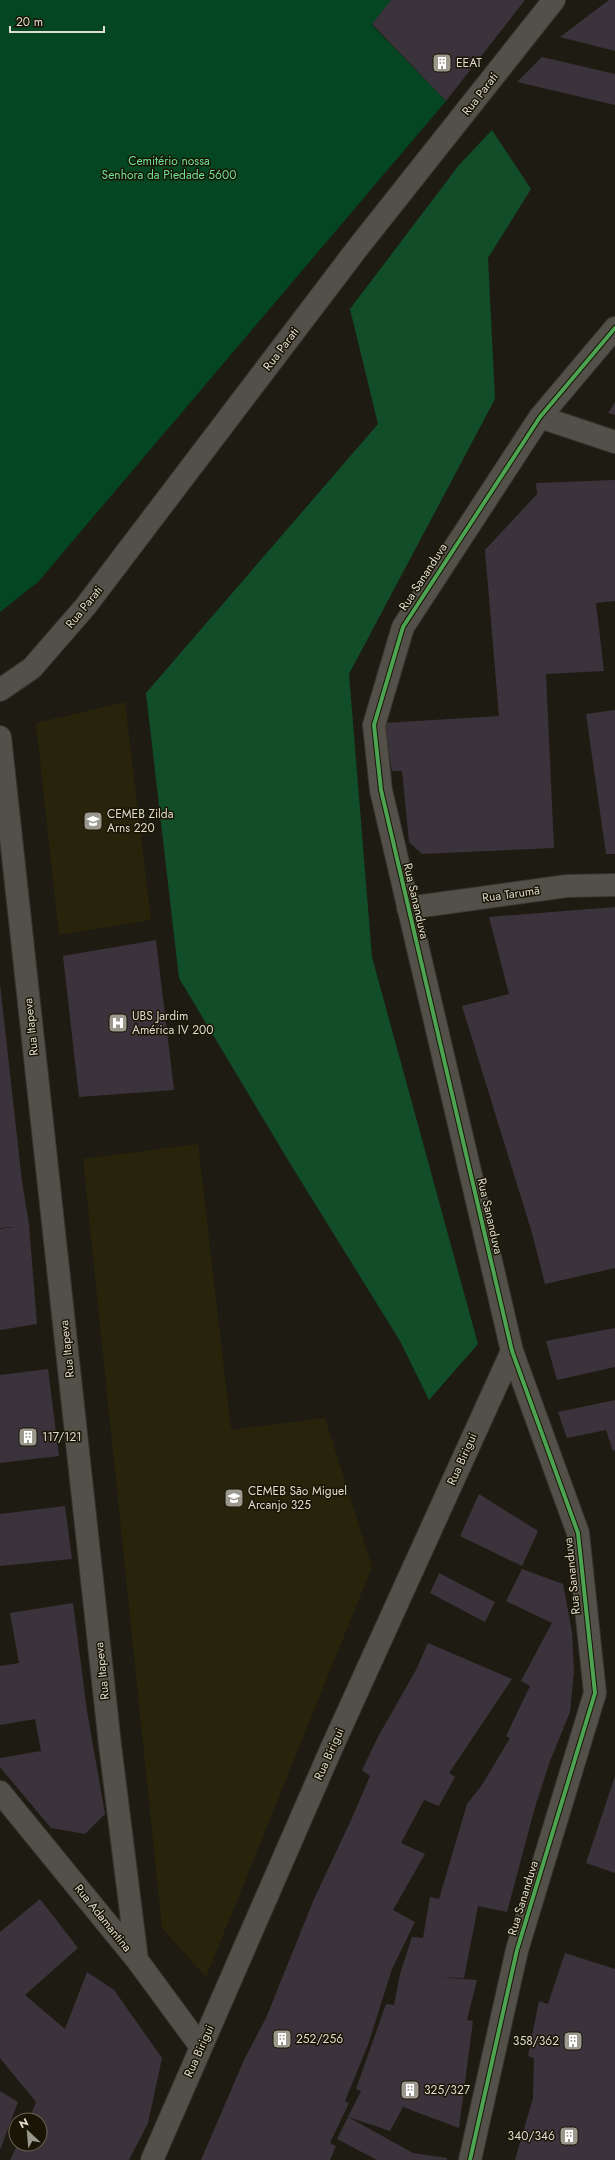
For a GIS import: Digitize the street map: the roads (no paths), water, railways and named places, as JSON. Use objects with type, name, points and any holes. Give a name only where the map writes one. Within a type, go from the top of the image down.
[{"type":"street","name":"Rua Parati","points":[[0,690],[32,668],[85,607],[352,257],[554,0]]},
{"type":"street","name":"Rua Sananduva","points":[[470,2160],[517,1950],[595,1693],[578,1533],[512,1351],[381,790],[374,725],[403,627],[540,417],[615,328]]},
{"type":"street","points":[[540,417],[615,442]]},
{"type":"street","name":"Rua Itapeva","points":[[0,737],[110,1745],[137,1960]]},
{"type":"street","name":"Rua Tarumã","points":[[408,908],[567,886],[615,885]]},
{"type":"street","name":"Rua Birigui","points":[[152,2160],[332,1747],[512,1351]]},
{"type":"street","name":"Rua Adamantina","points":[[0,1792],[137,1960],[201,2047]]},
{"type":"place","name":"EEAT","points":[[442,63]]},
{"type":"place","name":"CEMEB Zilda Arns 220","points":[[93,821]]},
{"type":"place","name":"UBS Jardim América IV 200","points":[[118,1023]]},
{"type":"place","name":"117/121","points":[[28,1437]]},
{"type":"place","name":"CEMEB São Miguel Arcanjo 325","points":[[234,1498]]},
{"type":"place","name":"252/256","points":[[282,2039]]},
{"type":"place","name":"358/362","points":[[573,2041]]},
{"type":"place","name":"325/327","points":[[410,2090]]},
{"type":"place","name":"340/346","points":[[569,2136]]},
{"type":"park label","name":"Cemitério nossa Senhora da Piedade 5600","points":[[169,168]]}]
